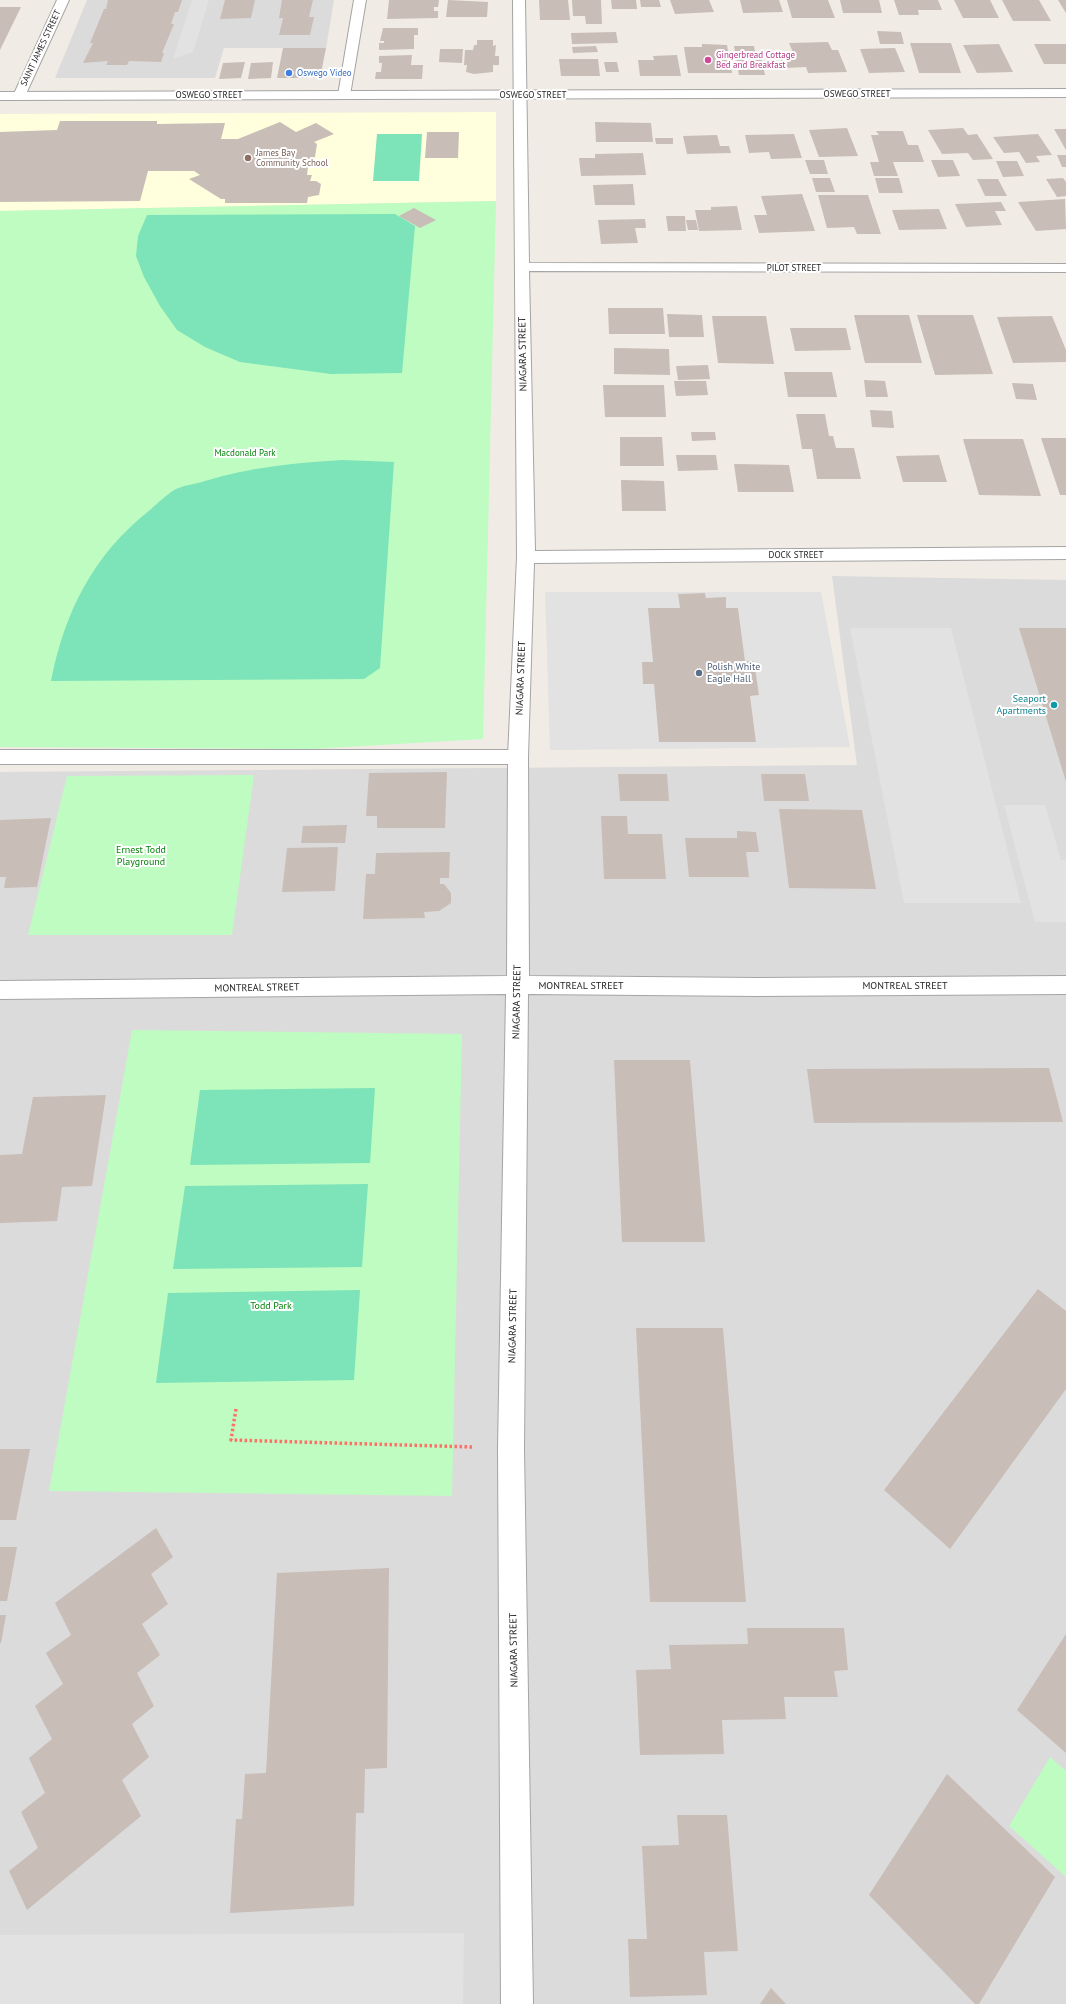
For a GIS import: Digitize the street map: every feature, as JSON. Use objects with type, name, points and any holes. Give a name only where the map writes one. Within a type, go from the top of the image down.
[{"type":"street","name":"SAINT JAMES STREET","points":[[19,96],[63,0]]},
{"type":"street","points":[[344,95],[360,0]]},
{"type":"street","name":"NIAGARA STREET","points":[[517,2004],[511,1448],[517,985],[518,757],[526,556],[519,0]]},
{"type":"street","name":"OSWEGO STREET","points":[[0,96],[1066,93]]},
{"type":"street","name":"PILOT STREET","points":[[522,267],[1066,268]]},
{"type":"street","name":"DOCK STREET","points":[[526,556],[1066,553]]},
{"type":"street","points":[[0,757],[518,757]]},
{"type":"street","name":"MONTREAL STREET","points":[[0,990],[517,985],[757,987],[1066,985]]},
{"type":"path","points":[[236,1408],[231,1440],[511,1448]]},
{"type":"shaded area","points":[[87,0],[334,0],[326,48],[224,48],[215,78],[55,78]]},
{"type":"shaded area","points":[[192,0],[209,0],[193,52],[173,59]]},
{"type":"shaded area","name":"James Bay Community School","points":[[496,112],[496,201],[0,211],[0,114]]},
{"type":"shaded area","points":[[832,576],[1066,580],[1066,2004],[0,2004],[0,772],[857,765]]},
{"type":"shaded area","points":[[545,592],[821,592],[850,747],[550,750]],"holes":[[[705,593],[706,598],[725,598],[726,608],[738,608],[745,661],[754,661],[759,695],[750,696],[756,742],[659,742],[654,684],[643,684],[642,662],[653,662],[649,608],[680,608],[678,594]]]},
{"type":"shaded area","points":[[850,628],[951,628],[1021,903],[904,903]]},
{"type":"shaded area","points":[[1004,805],[1045,805],[1061,860],[1066,860],[1066,922],[1035,922]]},
{"type":"shaded area","points":[[464,1933],[463,2004],[0,2004],[0,1935]]},
{"type":"green space","points":[[377,134],[422,134],[419,181],[373,181]]},
{"type":"green space","name":"Macdonald Park","points":[[496,201],[483,739],[311,749],[0,747],[0,211]]},
{"type":"green space","points":[[395,214],[415,226],[402,373],[331,374],[240,362],[205,347],[177,330],[160,306],[144,277],[136,256],[138,236],[147,215]]},
{"type":"green space","points":[[342,460],[394,462],[380,668],[364,679],[51,681],[64,631],[73,608],[97,565],[130,527],[169,493],[183,486],[239,472],[290,464]]},
{"type":"green space","name":"Ernest Todd Playground","points":[[254,775],[232,935],[28,935],[67,776]]},
{"type":"green space","name":"Todd Park","points":[[132,1030],[462,1034],[452,1496],[49,1491]]},
{"type":"green space","points":[[375,1088],[370,1163],[190,1165],[200,1090]]},
{"type":"green space","points":[[368,1184],[362,1267],[173,1269],[185,1186]]},
{"type":"green space","points":[[360,1290],[354,1380],[156,1383],[168,1293]]},
{"type":"green space","points":[[1050,1757],[1066,1771],[1066,1877],[1009,1826]]},
{"type":"building","points":[[108,0],[182,0],[178,12],[175,12],[171,24],[174,24],[162,53],[164,53],[161,62],[129,61],[127,65],[106,65],[108,61],[83,63],[93,43],[90,43],[104,9],[106,9]]},
{"type":"building","points":[[225,0],[255,0],[251,18],[220,19]]},
{"type":"building","points":[[282,0],[313,0],[309,17],[314,17],[310,35],[279,35],[283,18],[279,18]]},
{"type":"building","points":[[389,0],[439,0],[438,7],[434,7],[434,11],[438,11],[438,18],[387,19]]},
{"type":"building","points":[[448,0],[488,2],[487,17],[446,17]]},
{"type":"building","points":[[539,0],[568,0],[570,20],[540,20]]},
{"type":"building","points":[[572,0],[601,0],[602,24],[586,24],[585,16],[573,16]]},
{"type":"building","points":[[611,0],[636,0],[637,9],[612,9]]},
{"type":"building","points":[[640,0],[659,0],[661,7],[641,7]]},
{"type":"building","points":[[670,0],[709,0],[714,12],[675,14]]},
{"type":"building","points":[[740,0],[779,0],[783,12],[743,13]]},
{"type":"building","points":[[787,0],[828,0],[835,18],[792,18]]},
{"type":"building","points":[[840,0],[879,0],[882,13],[843,13]]},
{"type":"building","points":[[894,0],[938,0],[942,10],[918,10],[919,15],[899,15]]},
{"type":"building","points":[[954,0],[990,0],[999,18],[963,18]]},
{"type":"building","points":[[1002,0],[1039,0],[1051,21],[1013,21]]},
{"type":"building","points":[[1058,0],[1066,0],[1066,13]]},
{"type":"building","points":[[0,7],[21,7],[0,50]]},
{"type":"building","points":[[383,28],[418,28],[418,35],[414,35],[414,49],[379,50],[379,43],[384,43],[384,41],[380,41]]},
{"type":"building","points":[[877,31],[901,32],[904,44],[880,44]]},
{"type":"building","points":[[616,32],[618,43],[572,44],[571,33]]},
{"type":"building","points":[[477,40],[493,40],[493,46],[496,45],[495,56],[499,56],[499,65],[493,65],[493,72],[474,74],[466,72],[467,65],[464,65],[465,50],[473,50],[474,45],[477,45]]},
{"type":"building","points":[[828,42],[832,50],[838,50],[847,72],[808,73],[806,67],[784,68],[779,55],[794,55],[789,43]]},
{"type":"building","points":[[910,43],[951,43],[961,73],[919,73]]},
{"type":"building","name":"Gingerbread Cottage Bed and Breakfast","points":[[702,44],[727,45],[732,73],[688,73],[684,47],[702,47]]},
{"type":"building","points":[[999,44],[1013,72],[977,73],[963,45]]},
{"type":"building","points":[[1034,44],[1066,44],[1066,64],[1044,64]]},
{"type":"building","points":[[596,46],[598,52],[573,53],[572,47]]},
{"type":"building","points":[[734,46],[754,46],[755,52],[760,52],[765,75],[739,75]]},
{"type":"building","points":[[283,48],[326,48],[320,78],[277,78]]},
{"type":"building","points":[[895,48],[905,72],[869,73],[860,49]]},
{"type":"building","points":[[440,49],[463,49],[462,63],[439,62]]},
{"type":"building","points":[[412,55],[411,65],[423,65],[422,79],[375,79],[376,72],[381,72],[382,63],[379,63],[379,56]]},
{"type":"building","points":[[677,55],[681,76],[640,76],[638,60],[654,60],[653,56]]},
{"type":"building","points":[[559,59],[598,59],[600,76],[561,76]]},
{"type":"building","points":[[245,62],[241,78],[219,79],[223,63]]},
{"type":"building","points":[[273,62],[271,78],[248,79],[251,63]]},
{"type":"building","points":[[604,62],[617,62],[619,72],[606,72]]},
{"type":"building","points":[[60,121],[157,121],[157,124],[225,123],[221,139],[238,139],[280,122],[296,132],[316,123],[334,134],[314,142],[317,144],[315,157],[309,159],[307,175],[312,175],[310,181],[316,181],[321,184],[319,195],[308,197],[307,203],[225,203],[225,199],[221,199],[189,179],[200,175],[194,171],[148,171],[140,201],[0,202],[0,132],[57,130]]},
{"type":"building","points":[[595,122],[651,123],[653,142],[596,142]]},
{"type":"building","points":[[847,128],[858,156],[819,157],[809,130]]},
{"type":"building","points":[[963,128],[968,135],[977,134],[993,159],[973,160],[968,153],[942,154],[928,130]]},
{"type":"building","points":[[1054,129],[1066,129],[1066,150]]},
{"type":"building","points":[[876,131],[903,131],[908,145],[918,145],[924,162],[893,162],[898,176],[874,176],[870,162],[879,162],[871,135],[879,135]]},
{"type":"building","points":[[427,132],[459,132],[458,158],[425,158]]},
{"type":"building","points":[[794,134],[802,158],[771,159],[769,152],[749,153],[745,135]]},
{"type":"building","points":[[1038,134],[1052,155],[1036,156],[1040,162],[1026,163],[1019,152],[1004,153],[993,137]]},
{"type":"building","points":[[717,135],[720,146],[729,146],[731,153],[687,154],[683,136]]},
{"type":"building","points":[[655,138],[673,138],[673,144],[656,144]]},
{"type":"building","points":[[643,153],[646,175],[581,176],[579,158],[595,158],[595,154]]},
{"type":"building","points":[[1057,155],[1066,155],[1066,167],[1062,167]]},
{"type":"building","points":[[805,160],[824,160],[828,174],[810,174]]},
{"type":"building","points":[[931,160],[953,160],[960,176],[938,177]]},
{"type":"building","points":[[996,161],[1017,161],[1024,176],[1003,177]]},
{"type":"building","points":[[812,178],[830,178],[835,192],[816,192]]},
{"type":"building","points":[[875,178],[899,178],[903,193],[879,193]]},
{"type":"building","points":[[1063,178],[1066,182],[1066,196],[1057,197],[1046,179]]},
{"type":"building","points":[[977,179],[998,179],[1007,196],[985,196]]},
{"type":"building","points":[[633,184],[635,205],[595,205],[593,185]]},
{"type":"building","points":[[802,194],[815,231],[759,233],[754,215],[767,215],[761,196]]},
{"type":"building","points":[[818,195],[868,195],[881,234],[857,234],[854,227],[827,228]]},
{"type":"building","points":[[1065,199],[1066,229],[1036,231],[1018,202]]},
{"type":"building","points":[[1001,202],[1006,211],[995,211],[1002,225],[966,227],[955,204]]},
{"type":"building","points":[[737,206],[742,230],[699,231],[695,210],[711,210],[711,207]]},
{"type":"building","points":[[414,208],[436,220],[420,228],[399,216]]},
{"type":"building","points":[[939,209],[947,229],[899,230],[892,210]]},
{"type":"building","points":[[666,216],[685,216],[686,231],[668,231]]},
{"type":"building","points":[[645,219],[646,228],[635,228],[638,243],[601,244],[598,220]]},
{"type":"building","points":[[686,220],[696,220],[698,230],[688,230]]},
{"type":"building","points":[[608,308],[663,308],[665,334],[609,334]]},
{"type":"building","points":[[667,314],[702,315],[704,337],[669,337]]},
{"type":"building","points":[[854,315],[909,315],[922,363],[865,363]]},
{"type":"building","points":[[917,315],[973,315],[993,374],[935,375]]},
{"type":"building","points":[[712,316],[766,316],[774,364],[718,363]]},
{"type":"building","points":[[1052,316],[1066,350],[1066,362],[1013,363],[997,317]]},
{"type":"building","points":[[790,328],[846,328],[851,350],[795,351]]},
{"type":"building","points":[[614,348],[669,349],[670,375],[614,374]]},
{"type":"building","points":[[708,365],[710,379],[678,380],[676,366]]},
{"type":"building","points":[[784,372],[832,372],[837,397],[788,397]]},
{"type":"building","points":[[864,380],[885,381],[888,397],[866,397]]},
{"type":"building","points":[[674,381],[706,381],[708,395],[676,396]]},
{"type":"building","points":[[1012,383],[1033,384],[1037,400],[1016,399]]},
{"type":"building","points":[[603,385],[664,385],[666,417],[605,417]]},
{"type":"building","points":[[870,410],[892,411],[894,428],[872,427]]},
{"type":"building","points":[[796,414],[825,414],[829,436],[833,436],[836,448],[854,448],[861,479],[817,479],[812,449],[802,449]]},
{"type":"building","points":[[691,432],[715,432],[716,440],[692,441]]},
{"type":"building","points":[[620,437],[662,437],[664,466],[620,466]]},
{"type":"building","points":[[1041,438],[1066,438],[1066,495],[1060,495]]},
{"type":"building","points":[[963,439],[1023,439],[1041,496],[979,495]]},
{"type":"building","points":[[676,455],[716,455],[718,470],[678,471]]},
{"type":"building","points":[[939,455],[947,482],[903,482],[896,456]]},
{"type":"building","points":[[734,464],[789,465],[794,492],[738,492]]},
{"type":"building","points":[[621,480],[664,481],[666,511],[622,511]]},
{"type":"building","name":"Polish White Eagle Hall","points":[[705,593],[706,598],[726,597],[726,608],[738,608],[745,661],[754,661],[759,695],[750,696],[756,742],[659,742],[654,684],[643,684],[642,662],[653,662],[648,608],[680,608],[678,594]]},
{"type":"building","name":"Seaport Apartments","points":[[1019,628],[1066,628],[1066,782]]},
{"type":"building","points":[[447,772],[445,828],[377,828],[377,816],[366,816],[369,773]]},
{"type":"building","points":[[618,774],[667,774],[669,801],[620,801]]},
{"type":"building","points":[[761,774],[805,774],[809,801],[764,801]]},
{"type":"building","points":[[779,809],[862,810],[876,889],[789,888]]},
{"type":"building","points":[[601,816],[627,816],[628,834],[662,834],[666,879],[604,879]]},
{"type":"building","points":[[51,818],[37,887],[4,888],[6,877],[0,877],[0,820]]},
{"type":"building","points":[[347,825],[345,843],[301,843],[303,826]]},
{"type":"building","points":[[737,831],[756,832],[759,852],[746,852],[749,877],[689,877],[685,838],[737,838]]},
{"type":"building","points":[[338,847],[335,891],[282,892],[287,848]]},
{"type":"building","points":[[450,852],[449,878],[440,878],[440,884],[444,884],[451,893],[451,903],[439,911],[424,912],[425,918],[363,919],[366,874],[375,874],[376,853]]},
{"type":"building","points":[[614,1060],[690,1060],[705,1242],[622,1242]]},
{"type":"building","points":[[1049,1068],[1063,1122],[814,1123],[807,1069]]},
{"type":"building","points":[[106,1095],[92,1186],[62,1187],[57,1221],[0,1223],[0,1155],[22,1154],[33,1097]]},
{"type":"building","points":[[1038,1289],[1066,1311],[1066,1389],[950,1549],[884,1490]]},
{"type":"building","points":[[636,1328],[723,1328],[746,1602],[650,1602]]},
{"type":"building","points":[[0,1449],[30,1449],[16,1520],[0,1520]]},
{"type":"building","points":[[156,1528],[173,1557],[151,1574],[168,1604],[142,1624],[160,1655],[137,1673],[154,1706],[132,1724],[149,1757],[122,1780],[141,1816],[27,1910],[9,1871],[38,1848],[21,1812],[45,1793],[29,1758],[52,1739],[35,1706],[63,1684],[46,1653],[71,1635],[55,1603]]},
{"type":"building","points":[[0,1547],[17,1547],[7,1601],[0,1601]]},
{"type":"building","points":[[389,1568],[387,1768],[365,1769],[364,1813],[356,1813],[354,1906],[230,1913],[236,1819],[242,1819],[245,1774],[266,1773],[277,1573]]},
{"type":"building","points":[[0,1615],[6,1615],[1,1643],[0,1643]]},
{"type":"building","points":[[747,1628],[844,1628],[848,1670],[834,1671],[838,1697],[784,1697],[786,1719],[722,1720],[724,1754],[640,1755],[636,1670],[671,1669],[669,1645],[748,1644]]},
{"type":"building","points":[[1066,1634],[1066,1753],[1017,1710]]},
{"type":"building","points":[[947,1774],[1055,1877],[979,2004],[975,2004],[869,1895]]},
{"type":"building","points":[[677,1815],[727,1815],[738,1951],[704,1952],[707,1995],[630,1997],[628,1939],[647,1939],[642,1846],[679,1845]]},
{"type":"building","points":[[771,1988],[786,2004],[760,2004]]},
{"type":"place","name":"Gingerbread Cottage Bed and Breakfast","points":[[708,60]]},
{"type":"place","name":"Oswego Video","points":[[289,73]]},
{"type":"place","name":"James Bay Community School","points":[[248,158]]},
{"type":"place","name":"Polish White Eagle Hall","points":[[699,673]]},
{"type":"place","name":"Seaport Apartments","points":[[1054,705]]}]
